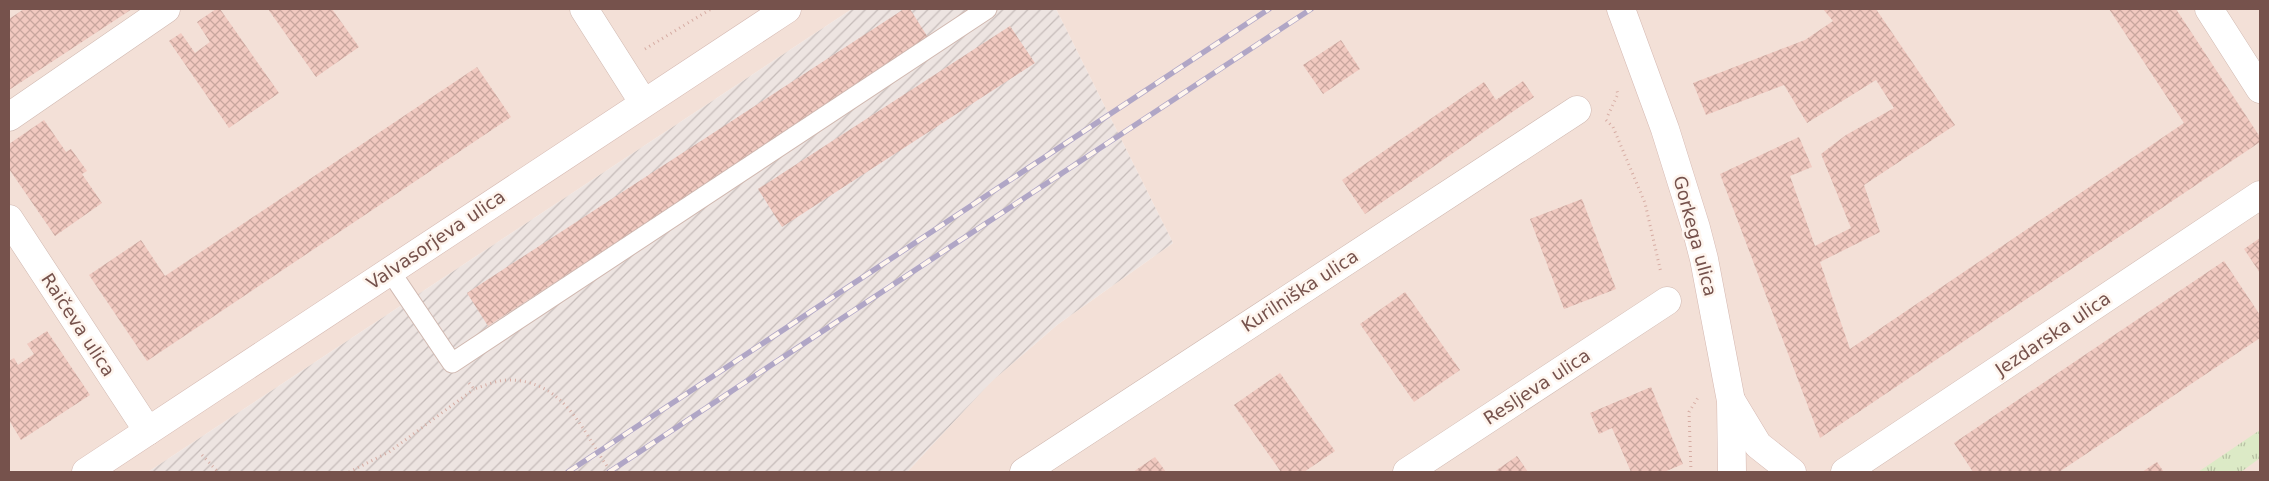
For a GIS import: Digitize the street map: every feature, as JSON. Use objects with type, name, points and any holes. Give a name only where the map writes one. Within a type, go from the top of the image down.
[{"type":"street","points":[[9,117],[166,9]]},
{"type":"street","points":[[584,9],[643,102]]},
{"type":"street","name":"Valvasorjeva ulica","points":[[86,472],[643,102],[787,9]]},
{"type":"street","name":"Gorkega ulica","points":[[1621,9],[1665,128],[1696,228],[1731,401],[1732,472]]},
{"type":"street","points":[[2209,9],[2260,89]]},
{"type":"street","name":"Kurilniška ulica","points":[[1024,472],[1577,110]]},
{"type":"street","name":"Jezdarska ulica","points":[[1845,472],[2260,195]]},
{"type":"street","name":"Raičeva ulica","points":[[9,219],[148,431]]},
{"type":"street","name":"Resljeva ulica","points":[[1407,472],[1667,301]]},
{"type":"street","points":[[1731,401],[1758,445],[1792,472]]},
{"type":"lane","points":[[390,271],[452,363],[987,9]]},
{"type":"path","points":[[639,53],[711,9]]},
{"type":"path","points":[[1606,120],[1618,94]]},
{"type":"path","points":[[1577,110],[1596,114],[1613,127],[1645,203],[1667,301]]},
{"type":"path","points":[[452,363],[474,389]]},
{"type":"path","points":[[349,472],[389,452],[474,389],[506,380],[532,384],[548,391],[574,413],[611,472]]},
{"type":"path","points":[[1689,412],[1691,472]]},
{"type":"path","points":[[202,455],[218,472]]},
{"type":"shaded area","points":[[9,9],[852,9],[148,472],[9,472]]},
{"type":"shaded area","points":[[852,9],[1056,9],[1173,243],[1057,325],[991,382],[907,472],[148,472]]},
{"type":"shaded area","points":[[1056,9],[2260,9],[2260,472],[907,472],[991,382],[1057,325],[1173,243]]},
{"type":"green space","points":[[2260,430],[2260,458],[2241,472],[2198,472]]},
{"type":"building","points":[[24,9],[132,9],[9,90],[9,19]]},
{"type":"building","points":[[216,9],[220,9],[279,93],[229,128],[169,41],[181,33],[195,53],[210,42],[197,22]]},
{"type":"building","points":[[268,9],[332,9],[359,47],[316,77]]},
{"type":"building","points":[[904,9],[910,9],[929,39],[488,326],[467,293]]},
{"type":"building","points":[[1823,9],[1876,9],[1955,125],[1864,185],[1880,232],[1820,262],[1850,349],[2184,123],[2109,9],[2176,9],[2260,137],[2260,142],[1820,438],[1720,174],[1799,137],[1812,167],[1790,176],[1815,246],[1851,228],[1821,154],[1846,135],[1894,108],[1876,80],[1807,123],[1784,85],[1706,115],[1693,83],[1805,40],[1833,21]]},
{"type":"building","points":[[1010,26],[1035,63],[782,227],[758,189]]},
{"type":"building","points":[[1341,40],[1360,69],[1323,94],[1303,65]]},
{"type":"building","points":[[477,67],[511,117],[147,361],[89,275],[141,240],[165,276]]},
{"type":"building","points":[[1523,81],[1534,97],[1365,214],[1342,180],[1484,82],[1496,100]]},
{"type":"building","points":[[44,120],[66,152],[71,149],[87,171],[82,174],[102,203],[55,236],[9,169],[9,144]]},
{"type":"building","points":[[1582,199],[1616,289],[1564,309],[1530,219]]},
{"type":"building","points":[[2260,238],[2260,273],[2244,249]]},
{"type":"building","points":[[2224,261],[2260,315],[2260,338],[2059,472],[1973,472],[1954,443]]},
{"type":"building","points":[[1405,292],[1460,370],[1414,402],[1360,324]]},
{"type":"building","points":[[47,331],[90,395],[21,440],[9,420],[9,361],[14,358],[18,365],[34,354],[27,344]]},
{"type":"building","points":[[1280,373],[1335,451],[1304,472],[1281,472],[1234,405]]},
{"type":"building","points":[[1651,387],[1683,464],[1664,472],[1631,472],[1612,428],[1599,434],[1590,413]]},
{"type":"building","points":[[1517,456],[1528,472],[1494,472]]},
{"type":"building","points":[[1155,457],[1166,472],[1133,472]]},
{"type":"building","points":[[2157,462],[2164,472],[2142,472]]},
{"type":"railway","points":[[568,472],[1269,9]]},
{"type":"railway","points":[[609,472],[1311,9]]}]
